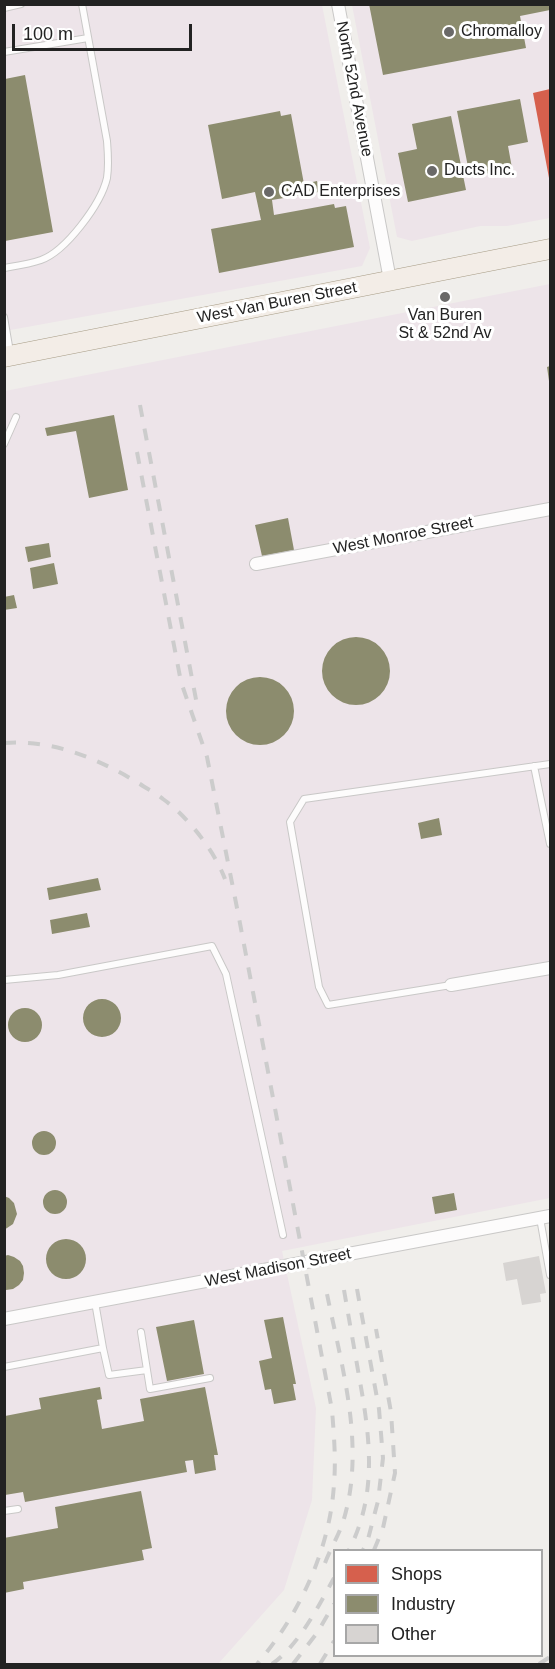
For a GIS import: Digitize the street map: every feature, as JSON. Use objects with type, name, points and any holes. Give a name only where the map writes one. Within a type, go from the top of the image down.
[{"type":"main road","name":"West Van Buren Street","points":[[7,356],[550,249]]},
{"type":"street","name":"North 52nd Avenue","points":[[338,4],[390,280]]},
{"type":"street","name":"West Monroe Street","points":[[256,564],[550,509]]},
{"type":"street","points":[[451,985],[550,968]]},
{"type":"street","name":"West Madison Street","points":[[4,1319],[545,1217]]},
{"type":"lane","points":[[4,8],[21,4]]},
{"type":"lane","points":[[4,268],[42,260],[57,251],[88,217],[106,180],[109,158],[82,4]]},
{"type":"lane","points":[[4,52],[88,38]]},
{"type":"lane","points":[[4,317],[7,356]]},
{"type":"lane","points":[[4,444],[16,417]]},
{"type":"lane","points":[[451,985],[328,1005],[319,987],[290,822],[304,799],[550,764]]},
{"type":"lane","points":[[534,766],[550,844]]},
{"type":"lane","points":[[4,980],[58,975],[212,946],[226,974],[283,1235]]},
{"type":"lane","points":[[545,1217],[550,1275]]},
{"type":"lane","points":[[95,1302],[109,1375],[147,1370]]},
{"type":"lane","points":[[141,1332],[150,1389],[210,1378]]},
{"type":"lane","points":[[4,1367],[103,1348]]},
{"type":"lane","points":[[4,1511],[18,1509]]},
{"type":"shaded area","points":[[5,5],[322,5],[370,248],[362,266],[5,331]]},
{"type":"shaded area","points":[[352,5],[550,5],[550,218],[507,226],[480,226],[412,241],[397,237]]},
{"type":"shaded area","points":[[550,284],[550,1198],[282,1251],[316,1408],[312,1500],[284,1590],[218,1664],[5,1664],[5,391]]},
{"type":"building: Shops","points":[[550,89],[550,178],[549,178],[533,93]]},
{"type":"building: Industry","name":"Chromalloy","points":[[369,4],[550,4],[550,10],[520,16],[526,48],[383,75]]},
{"type":"building: Industry","points":[[25,75],[53,232],[5,241],[5,79]]},
{"type":"building: Industry","points":[[520,99],[528,142],[508,146],[512,168],[470,177],[457,111]]},
{"type":"building: Industry","name":"CAD Enterprises","points":[[280,111],[281,116],[291,114],[304,184],[317,181],[319,192],[272,200],[274,215],[334,204],[335,208],[346,206],[354,247],[219,273],[211,229],[261,220],[255,192],[222,199],[208,125]]},
{"type":"building: Industry","name":"Ducts Inc.","points":[[451,116],[466,190],[408,202],[398,153],[417,149],[412,124]]},
{"type":"building: Industry","points":[[550,366],[550,381],[549,381],[547,367]]},
{"type":"building: Industry","points":[[114,415],[128,490],[89,498],[76,431],[47,436],[45,428]]},
{"type":"building: Industry","points":[[288,518],[294,550],[262,556],[255,525]]},
{"type":"building: Industry","points":[[49,543],[51,557],[28,562],[25,547]]},
{"type":"building: Industry","points":[[54,563],[58,584],[33,589],[30,568]]},
{"type":"building: Industry","points":[[14,595],[17,608],[4,610],[4,597]]},
{"type":"building: Industry","points":[[363,637],[375,643],[384,652],[390,664],[388,684],[380,695],[363,705],[349,705],[332,695],[324,684],[322,664],[332,647],[343,639]]},
{"type":"building: Industry","points":[[260,677],[273,680],[284,687],[291,698],[294,711],[291,724],[284,735],[273,742],[260,745],[247,742],[236,735],[229,724],[226,711],[229,698],[236,687],[247,680]]},
{"type":"building: Industry","points":[[439,818],[442,835],[421,839],[418,823]]},
{"type":"building: Industry","points":[[98,878],[101,890],[49,900],[47,888]]},
{"type":"building: Industry","points":[[87,913],[90,927],[52,934],[50,920]]},
{"type":"building: Industry","points":[[102,999],[116,1004],[121,1018],[116,1032],[102,1037],[88,1032],[83,1018],[88,1004]]},
{"type":"building: Industry","points":[[25,1008],[37,1013],[42,1025],[37,1037],[25,1042],[13,1037],[8,1025],[13,1013]]},
{"type":"building: Industry","points":[[44,1131],[53,1134],[56,1143],[53,1152],[44,1155],[35,1152],[32,1143],[35,1134]]},
{"type":"building: Industry","points":[[55,1190],[64,1193],[67,1202],[64,1211],[55,1214],[46,1211],[43,1202],[46,1193]]},
{"type":"building: Industry","points":[[454,1193],[457,1210],[435,1214],[432,1197]]},
{"type":"building: Industry","points":[[4,1196],[14,1203],[17,1214],[13,1224],[4,1230]]},
{"type":"building: Industry","points":[[66,1239],[80,1245],[86,1259],[80,1273],[66,1279],[52,1273],[46,1259],[52,1245]]},
{"type":"building: Industry","points":[[8,1255],[20,1261],[24,1273],[19,1285],[6,1290],[4,1289],[4,1256]]},
{"type":"building: Industry","points":[[283,1317],[296,1384],[293,1384],[296,1400],[274,1404],[271,1389],[265,1390],[259,1361],[272,1358],[264,1320]]},
{"type":"building: Industry","points":[[194,1320],[204,1374],[167,1381],[156,1327]]},
{"type":"building: Industry","points":[[100,1387],[102,1399],[97,1400],[102,1429],[144,1421],[140,1399],[205,1387],[218,1455],[214,1455],[216,1470],[195,1474],[193,1460],[185,1461],[187,1472],[25,1502],[23,1492],[5,1495],[5,1416],[41,1409],[39,1398]]},
{"type":"building: Industry","points":[[141,1491],[152,1548],[142,1550],[144,1560],[23,1582],[24,1589],[4,1593],[4,1538],[58,1528],[55,1507]]},
{"type":"building: Other","points":[[539,1256],[546,1293],[540,1294],[541,1302],[522,1305],[517,1279],[506,1281],[503,1263]]},
{"type":"railway","points":[[140,405],[198,710]]},
{"type":"railway","points":[[137,452],[181,682],[207,757],[332,1410],[335,1475],[331,1509],[319,1557],[299,1603],[257,1664]]},
{"type":"railway","points":[[4,743],[40,744],[75,753],[108,766],[140,784],[172,806],[191,825],[214,857],[225,879]]},
{"type":"railway","points":[[357,1289],[379,1409],[383,1458],[378,1501],[364,1549]]},
{"type":"railway","points":[[344,1290],[363,1399],[369,1464],[364,1507],[349,1549]]},
{"type":"railway","points":[[325,1563],[342,1525],[349,1497],[352,1468],[350,1409],[327,1294]]},
{"type":"railway","points":[[374,1549],[383,1528],[395,1473],[391,1412],[376,1329]]},
{"type":"railway","points":[[272,1664],[291,1647],[299,1636],[333,1580]]},
{"type":"railway","points":[[293,1664],[317,1633],[333,1606]]},
{"type":"railway","points":[[320,1664],[333,1643]]},
{"type":"railway","points":[[539,1664],[550,1657]]},
{"type":"place","name":"Chromalloy","points":[[449,32]]},
{"type":"place","name":"Ducts Inc.","points":[[432,171]]},
{"type":"place","name":"CAD Enterprises","points":[[269,192]]},
{"type":"place","name":"Van Buren St & 52nd Av","points":[[445,297]]}]
